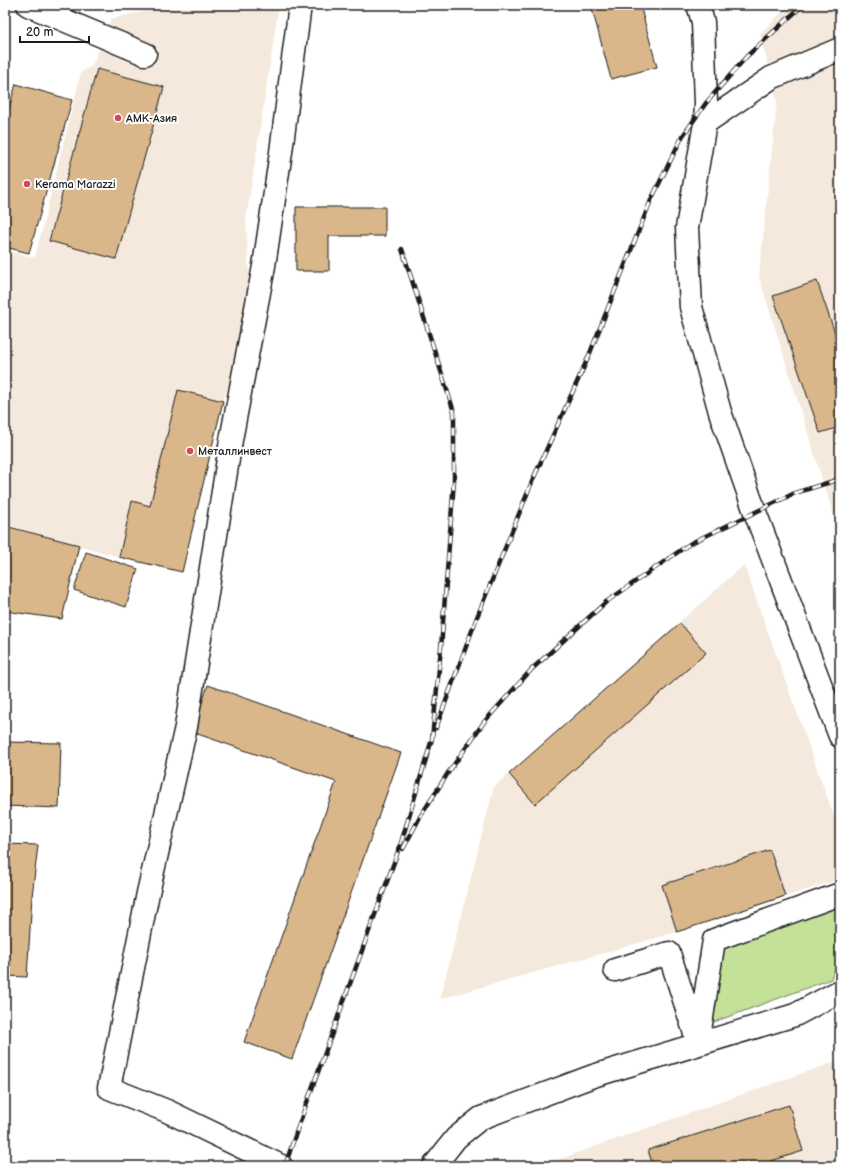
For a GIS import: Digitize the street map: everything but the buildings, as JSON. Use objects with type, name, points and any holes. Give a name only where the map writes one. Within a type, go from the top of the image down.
[{"type":"street","points":[[28,5],[145,54]]},
{"type":"street","points":[[281,1166],[167,1111],[109,1088],[148,892],[186,727],[231,440],[264,266],[281,152],[300,5]]},
{"type":"street","points":[[698,5],[703,22],[706,103],[705,123],[687,228],[691,307],[723,419],[755,512],[840,736]]},
{"type":"street","points":[[705,123],[771,78],[840,49]]},
{"type":"street","points":[[698,1043],[714,940],[840,894]]},
{"type":"street","points":[[614,970],[669,953],[698,1043]]},
{"type":"street","points":[[434,1166],[456,1138],[481,1118],[592,1076],[795,1015],[840,991]]},
{"type":"shaded area","points":[[171,5],[279,5],[246,220],[250,291],[234,368],[223,401],[182,572],[119,557],[5,524],[5,250],[35,258],[81,72],[92,66],[111,19]]},
{"type":"shaded area","points":[[789,5],[840,5],[840,536],[759,277],[777,101],[760,34]]},
{"type":"shaded area","points":[[744,565],[840,833],[840,879],[677,932],[440,999],[494,787]]},
{"type":"shaded area","points":[[840,1060],[840,1166],[540,1166]]},
{"type":"green space","points":[[840,904],[840,953],[831,979],[714,1022],[710,1017],[723,946]]},
{"type":"railway","points":[[436,728],[477,617],[534,477],[588,358],[651,200],[682,137],[706,103],[747,56],[803,5]]},
{"type":"railway","points":[[285,1166],[401,843],[432,739],[441,648],[454,481],[454,412],[402,249]]},
{"type":"railway","points":[[403,849],[420,817],[448,773],[484,722],[532,669],[606,602],[691,543],[795,493],[840,479]]},
{"type":"place","name":"АМК-Азия","points":[[118,118]]},
{"type":"place","name":"Kerama Marazzi","points":[[27,184]]},
{"type":"place","name":"Металлинвест","points":[[190,451]]}]
